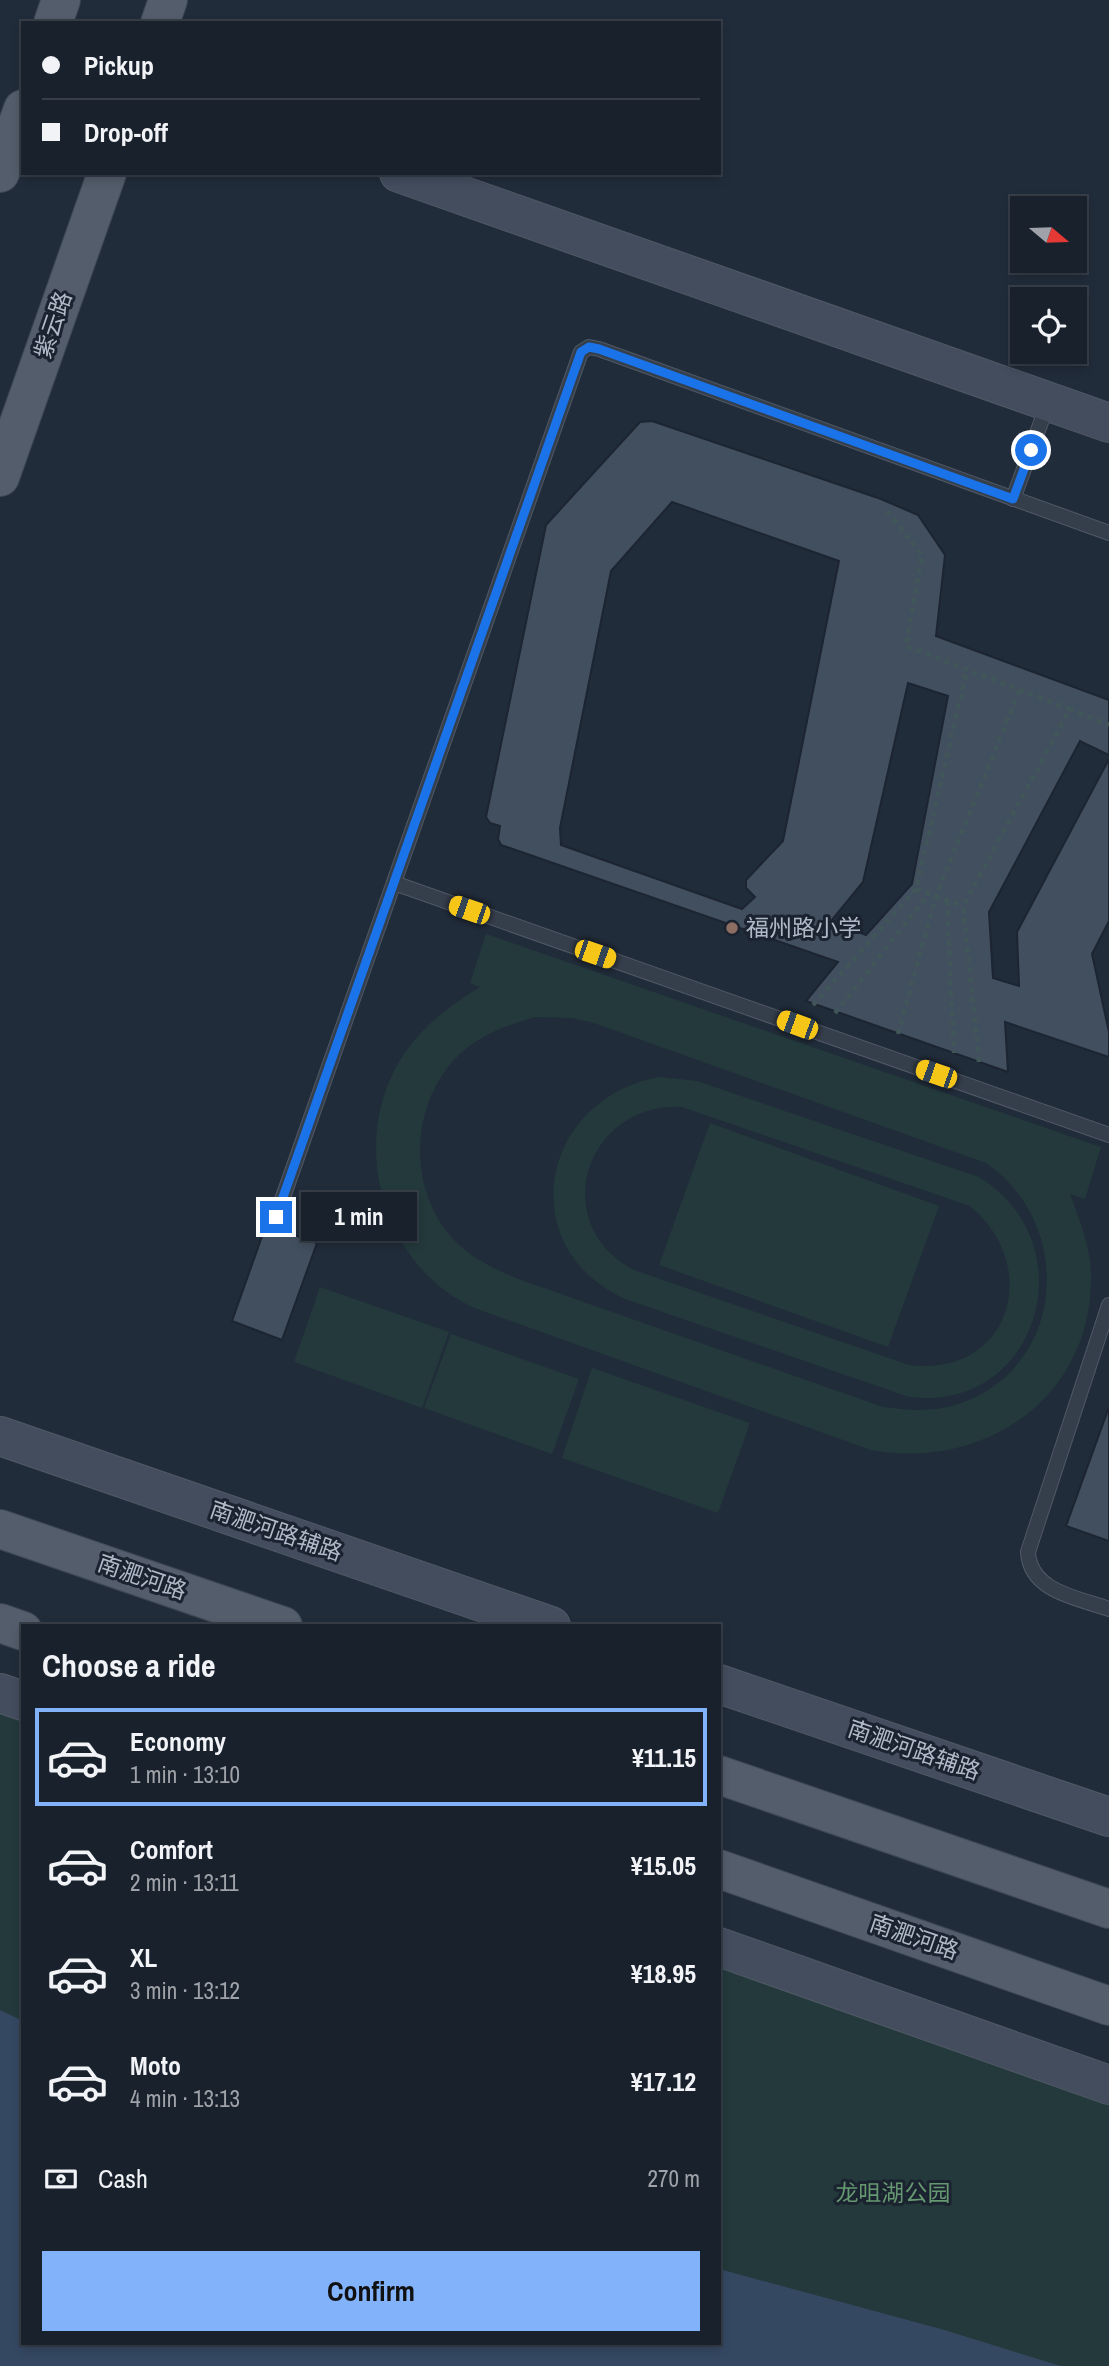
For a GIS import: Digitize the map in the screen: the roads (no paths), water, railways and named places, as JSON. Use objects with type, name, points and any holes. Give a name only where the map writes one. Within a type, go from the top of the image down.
[{"type":"main road","points":[[54,21],[61,0]]},
{"type":"main road","points":[[160,21],[167,0]]},
{"type":"main road","points":[[0,173],[21,114]]},
{"type":"main road","name":"紫云路","points":[[0,477],[106,175]]},
{"type":"main road","name":"南淝河路","points":[[0,1529],[278,1624]]},
{"type":"main road","points":[[0,1623],[21,1630]]},
{"type":"main road","points":[[721,1776],[1109,1909]]},
{"type":"main road","name":"南淝河路","points":[[721,1870],[1109,2006]]},
{"type":"street","points":[[405,175],[1109,424]]},
{"type":"street","name":"南淝河路辅路","points":[[0,1436],[545,1624]]},
{"type":"street","name":"南淝河路辅路","points":[[721,1685],[1109,1818]]},
{"type":"street","points":[[0,1693],[21,1700]]},
{"type":"street","points":[[721,1948],[1109,2085]]},
{"type":"lane","points":[[276,1217],[581,352],[585,349],[599,349],[1109,533]]},
{"type":"lane","points":[[1013,499],[1048,402]]},
{"type":"lane","points":[[394,883],[1109,1135]]},
{"type":"lane","points":[[1109,1305],[1028,1552],[1034,1572],[1048,1586],[1109,1609]]},
{"type":"water","points":[[0,2010],[21,2020],[21,2345],[721,2345],[721,2270],[941,2329],[1061,2366],[0,2366]]},
{"type":"place","name":"福州路小学","points":[[732,928]]},
{"type":"park label","name":"龙咀湖公园","points":[[893,2193]]}]
